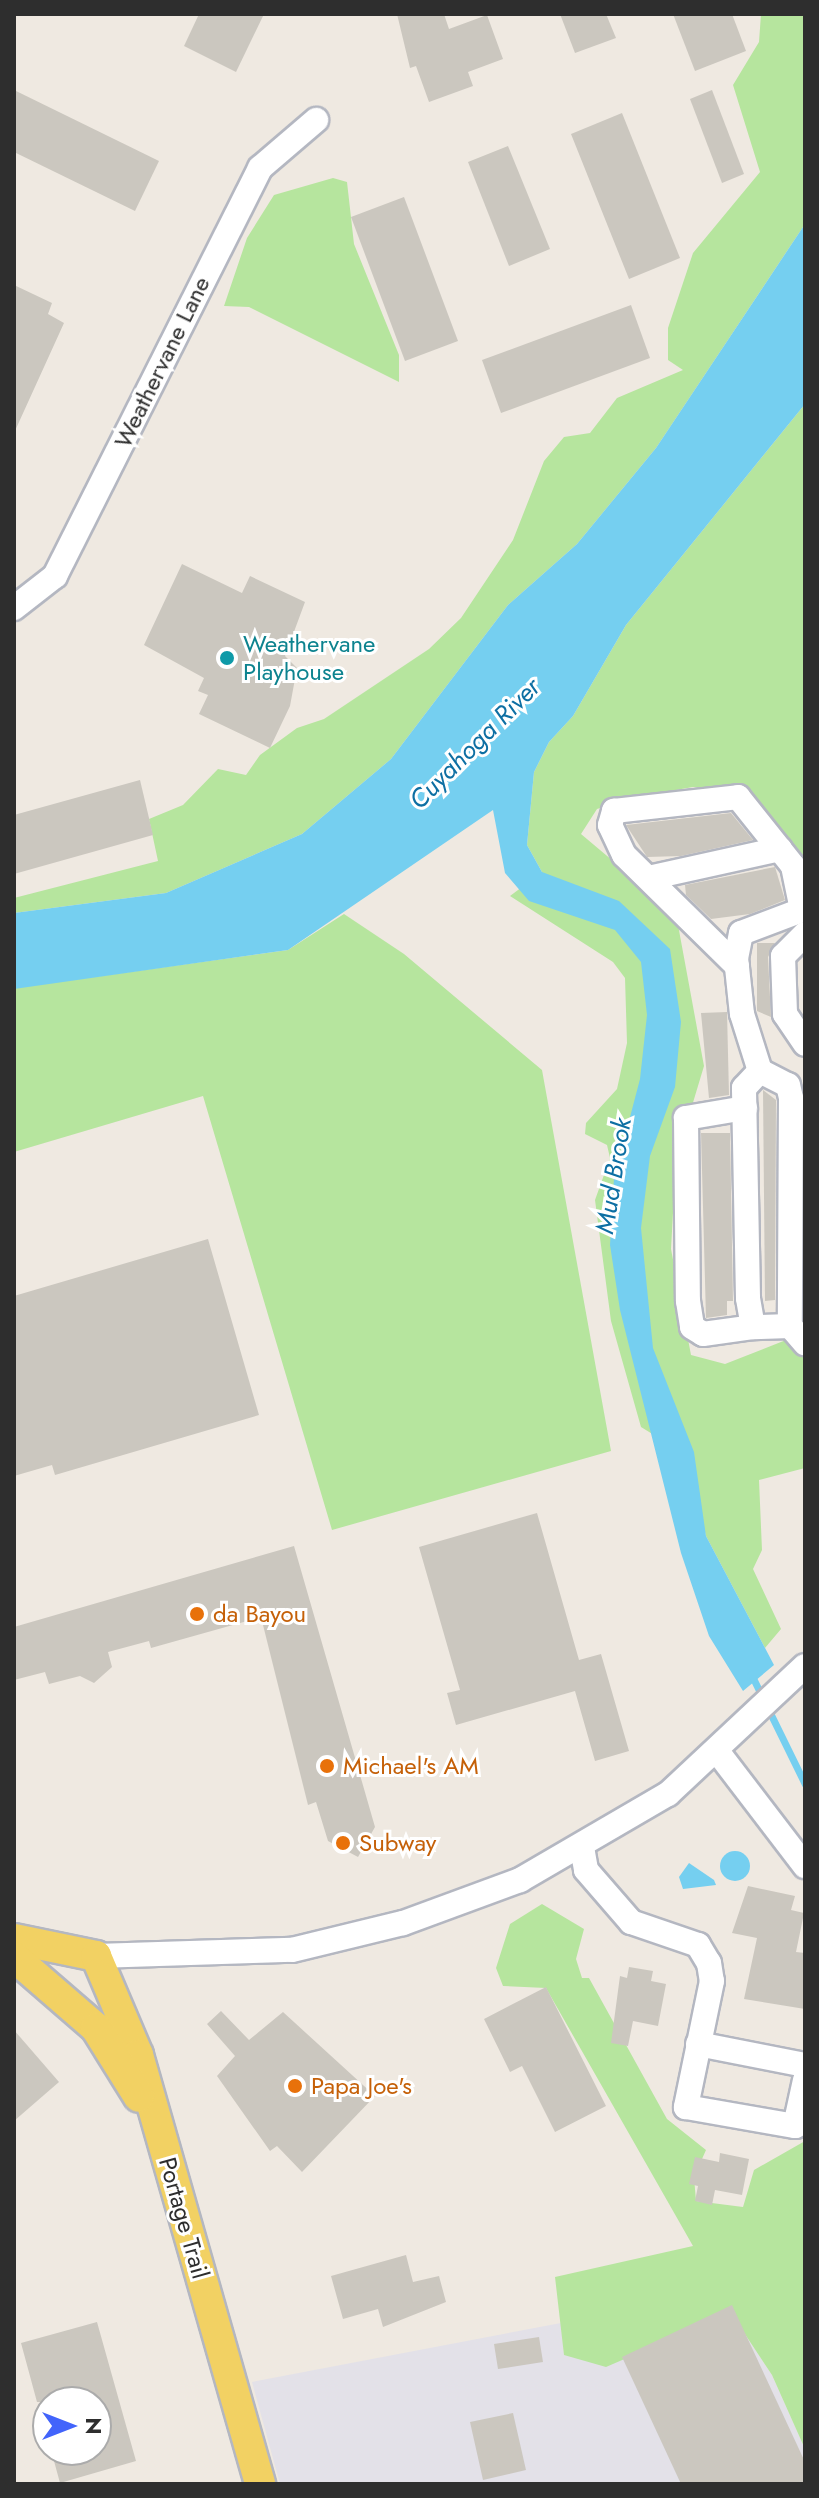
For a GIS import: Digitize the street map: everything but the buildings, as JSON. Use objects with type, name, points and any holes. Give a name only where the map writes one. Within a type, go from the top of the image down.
[{"type":"main road","points":[[14,1939],[96,1956]]},
{"type":"main road","name":"Portage Trail","points":[[96,1956],[159,2128],[260,2484]]},
{"type":"main road","points":[[14,1957],[96,2028],[159,2128]]},
{"type":"street","name":"Weathervane Lane","points":[[14,608],[55,576],[260,168],[316,120]]},
{"type":"street","points":[[737,966],[653,877],[617,844],[614,811],[724,794],[756,815],[803,887],[802,910],[741,933],[737,966],[760,1071]]},
{"type":"street","points":[[653,877],[780,849]]},
{"type":"street","points":[[805,934],[783,956],[785,1014],[805,1044]]},
{"type":"street","points":[[753,1327],[745,1108],[748,1077],[760,1071]]},
{"type":"street","points":[[745,1108],[686,1118],[688,1301],[692,1327],[703,1334],[800,1325],[791,1098],[788,1085],[760,1071]]},
{"type":"street","points":[[96,1956],[243,1956],[347,1940],[520,1880],[582,1847],[668,1794],[799,1672]]},
{"type":"street","points":[[717,1751],[805,1866]]},
{"type":"street","points":[[582,1847],[586,1870],[631,1922],[698,1945],[709,1963],[686,2107],[795,2126],[805,2080]]},
{"type":"street","points":[[698,2044],[805,2065]]},
{"type":"shaded area","points":[[731,2313],[772,2375],[805,2449],[805,2484],[280,2484],[252,2382],[561,2323],[564,2355]]},
{"type":"green space","points":[[761,14],[805,14],[805,224],[656,448],[577,544],[508,605],[391,759],[302,834],[166,893],[14,913],[14,898],[158,861],[149,819],[183,805],[218,769],[246,775],[260,755],[297,728],[324,719],[429,649],[461,618],[513,540],[544,461],[564,437],[590,433],[617,398],[683,370],[668,360],[668,328],[693,253],[760,172],[733,85],[759,42]]},
{"type":"green space","points":[[333,178],[347,182],[354,244],[399,355],[399,382],[249,307],[224,306],[247,238],[274,195]]},
{"type":"green space","points":[[805,404],[805,873],[738,792],[693,787],[636,797],[597,809],[581,834],[676,914],[704,1066],[676,1159],[671,1249],[691,1355],[725,1364],[786,1340],[805,1356],[805,1468],[759,1480],[762,1550],[753,1569],[781,1629],[765,1648],[706,1536],[685,1454],[641,1427],[611,1321],[595,1200],[610,1158],[607,1145],[585,1134],[586,1123],[617,1089],[627,1043],[625,978],[613,962],[510,896],[542,872],[527,845],[534,772],[549,742],[573,716],[626,625]]},
{"type":"green space","points":[[344,914],[404,954],[542,1070],[611,1451],[332,1530],[203,1096],[14,1152],[14,988],[288,950]]},
{"type":"green space","points":[[542,1904],[584,1929],[576,1959],[582,1978],[589,1978],[667,2119],[706,2150],[694,2177],[696,2201],[743,2207],[754,2170],[805,2141],[805,2449],[772,2375],[731,2313],[606,2367],[564,2355],[555,2277],[693,2246],[546,1988],[503,1986],[496,1968],[510,1924]]},
{"type":"water","name":"Cuyahoga River","points":[[805,224],[805,404],[626,625],[573,716],[549,742],[534,772],[527,845],[542,872],[619,901],[670,949],[681,1022],[675,1087],[650,1156],[641,1228],[653,1348],[694,1452],[706,1536],[774,1665],[743,1691],[709,1636],[681,1553],[620,1310],[610,1245],[614,1178],[640,1079],[647,1015],[641,962],[615,930],[529,901],[505,873],[493,810],[288,950],[14,989],[14,913],[166,893],[302,834],[391,759],[508,605],[577,544],[656,448]]},
{"type":"water","points":[[735,1851],[745,1856],[750,1866],[745,1876],[735,1881],[725,1876],[720,1866],[725,1856]]},
{"type":"water","points":[[689,1863],[714,1880],[716,1885],[683,1889],[679,1877]]},
{"type":"waterway","name":"Mud Brook","points":[[751,1674],[805,1784]]},
{"type":"place","name":"Weathervane Playhouse","points":[[227,658]]},
{"type":"place","name":"da Bayou","points":[[197,1614]]},
{"type":"place","name":"Michael's AM","points":[[327,1766]]},
{"type":"place","name":"Subway","points":[[343,1843]]},
{"type":"place","name":"Papa Joe's","points":[[295,2086]]}]
